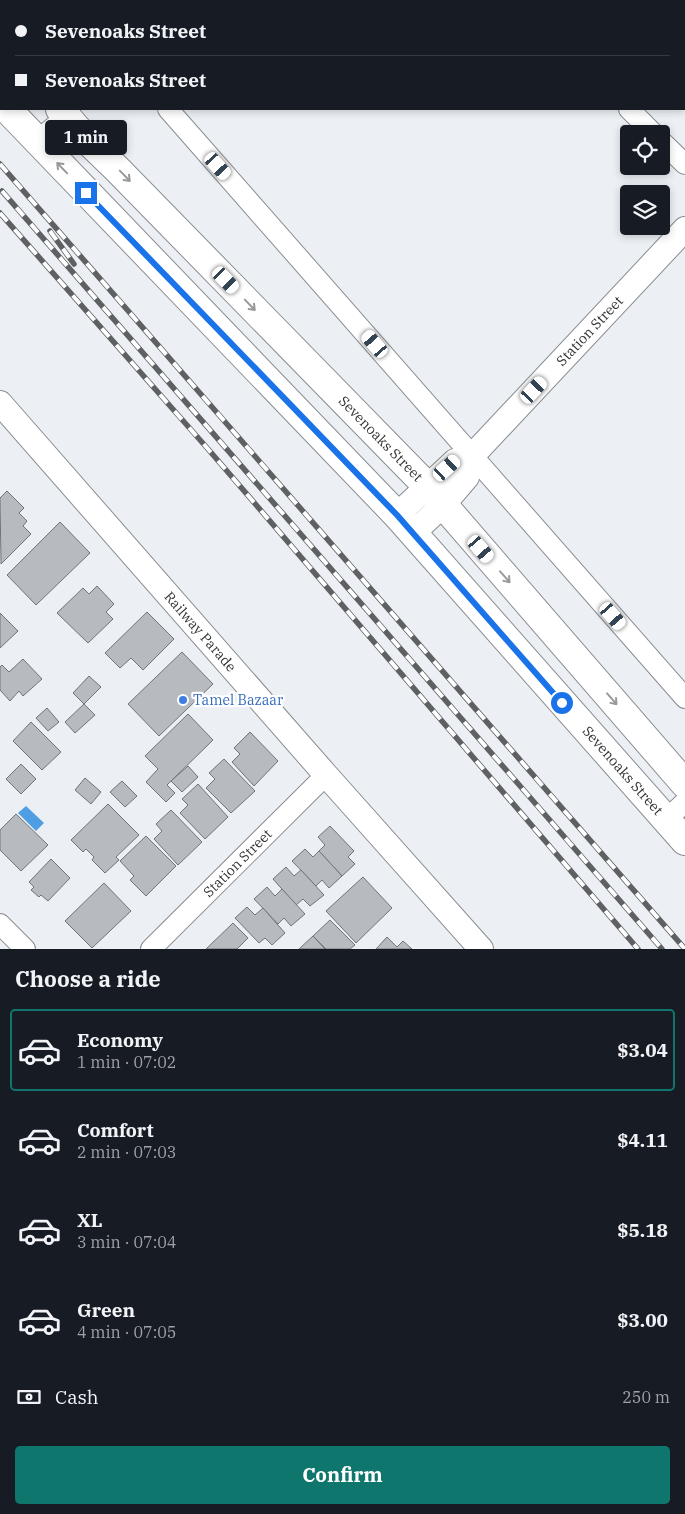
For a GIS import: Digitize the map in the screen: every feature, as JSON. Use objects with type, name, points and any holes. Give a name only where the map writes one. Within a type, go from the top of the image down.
[{"type":"main road","name":"Sevenoaks Street","points":[[12,110],[37,141],[405,524],[681,827]]},
{"type":"main road","name":"Sevenoaks Street","points":[[66,111],[87,140],[435,495],[685,784]]},
{"type":"street","points":[[169,110],[685,698]]},
{"type":"street","points":[[630,110],[645,125]]},
{"type":"street","points":[[37,141],[66,111]]},
{"type":"street","points":[[670,149],[685,164]]},
{"type":"street","name":"Station Street","points":[[405,524],[435,495],[455,461],[473,455],[685,229]]},
{"type":"street","name":"Railway Parade","points":[[0,403],[481,949]]},
{"type":"street","name":"Station Street","points":[[150,949],[326,775]]},
{"type":"street","points":[[0,924],[25,949]]},
{"type":"water","points":[[26,806],[44,823],[36,831],[18,813]]},
{"type":"building","points":[[7,491],[24,508],[19,513],[27,521],[23,526],[31,534],[1,564],[0,498]]},
{"type":"building","points":[[60,522],[90,553],[36,605],[7,575]]},
{"type":"building","points":[[97,586],[114,604],[106,612],[113,619],[88,643],[57,613],[83,588],[89,594]]},
{"type":"building","points":[[147,612],[174,639],[143,670],[131,658],[120,668],[105,653]]},
{"type":"building","points":[[0,613],[18,631],[0,648]]},
{"type":"building","points":[[182,652],[213,684],[159,736],[128,704]]},
{"type":"building","points":[[23,659],[42,679],[23,696],[19,691],[10,701],[0,690],[0,667],[2,665],[9,672]]},
{"type":"building","points":[[89,676],[101,687],[84,704],[73,693]]},
{"type":"building","points":[[84,704],[95,715],[75,733],[65,722]]},
{"type":"building","points":[[47,708],[59,722],[48,731],[36,718]]},
{"type":"building","points":[[188,714],[213,740],[167,785],[175,793],[166,802],[146,782],[158,769],[145,756]]},
{"type":"building","points":[[31,722],[61,752],[42,770],[13,741]]},
{"type":"building","points":[[250,732],[278,761],[254,786],[232,762],[240,754],[234,748]]},
{"type":"building","points":[[224,759],[255,791],[231,813],[206,788],[215,779],[209,773]]},
{"type":"building","points":[[21,764],[36,779],[21,794],[6,779]]},
{"type":"building","points":[[188,766],[198,777],[182,792],[171,781]]},
{"type":"building","points":[[85,778],[101,792],[91,804],[75,790]]},
{"type":"building","points":[[122,781],[137,796],[125,807],[110,792]]},
{"type":"building","points":[[198,784],[228,817],[205,839],[180,813],[188,805],[182,799]]},
{"type":"building","points":[[108,804],[139,835],[116,857],[119,860],[105,873],[92,860],[94,857],[86,849],[83,852],[71,840]]},
{"type":"building","points":[[171,810],[202,842],[178,865],[154,839],[162,831],[156,824]]},
{"type":"building","points":[[16,814],[48,845],[21,871],[0,850],[0,830]]},
{"type":"building","points":[[330,826],[354,851],[348,857],[355,864],[342,876],[319,851],[325,845],[318,837]]},
{"type":"building","points":[[146,836],[176,866],[146,896],[130,880],[134,876],[120,861]]},
{"type":"building","points":[[305,849],[313,857],[319,851],[342,876],[329,888],[322,880],[316,886],[292,861]]},
{"type":"building","points":[[51,859],[70,878],[48,901],[41,895],[39,897],[31,890],[34,887],[29,882]]},
{"type":"building","points":[[286,867],[294,876],[301,870],[324,895],[310,906],[303,899],[296,905],[273,879]]},
{"type":"building","points":[[363,877],[392,908],[356,943],[326,911]]},
{"type":"building","points":[[104,883],[131,911],[92,948],[65,921]]},
{"type":"building","points":[[267,887],[275,896],[282,889],[305,914],[291,926],[284,918],[278,924],[254,899]]},
{"type":"building","points":[[247,907],[255,915],[263,908],[285,933],[272,945],[265,938],[259,943],[235,918]]},
{"type":"building","points":[[330,920],[355,945],[350,949],[326,949],[313,936]]},
{"type":"building","points":[[233,923],[248,938],[237,949],[206,949]]},
{"type":"building","points":[[313,936],[325,949],[299,949]]},
{"type":"building","points":[[387,937],[397,947],[403,941],[412,949],[376,949]]},
{"type":"railway","points":[[0,164],[685,949]]},
{"type":"railway","points":[[2,191],[662,949]]},
{"type":"railway","points":[[0,213],[208,449],[638,949]]},
{"type":"railway","points":[[50,231],[74,264]]},
{"type":"place","name":"Tamel Bazaar","points":[[183,700]]},
{"type":"route","points":[[86,193],[397,515],[562,703]]}]
